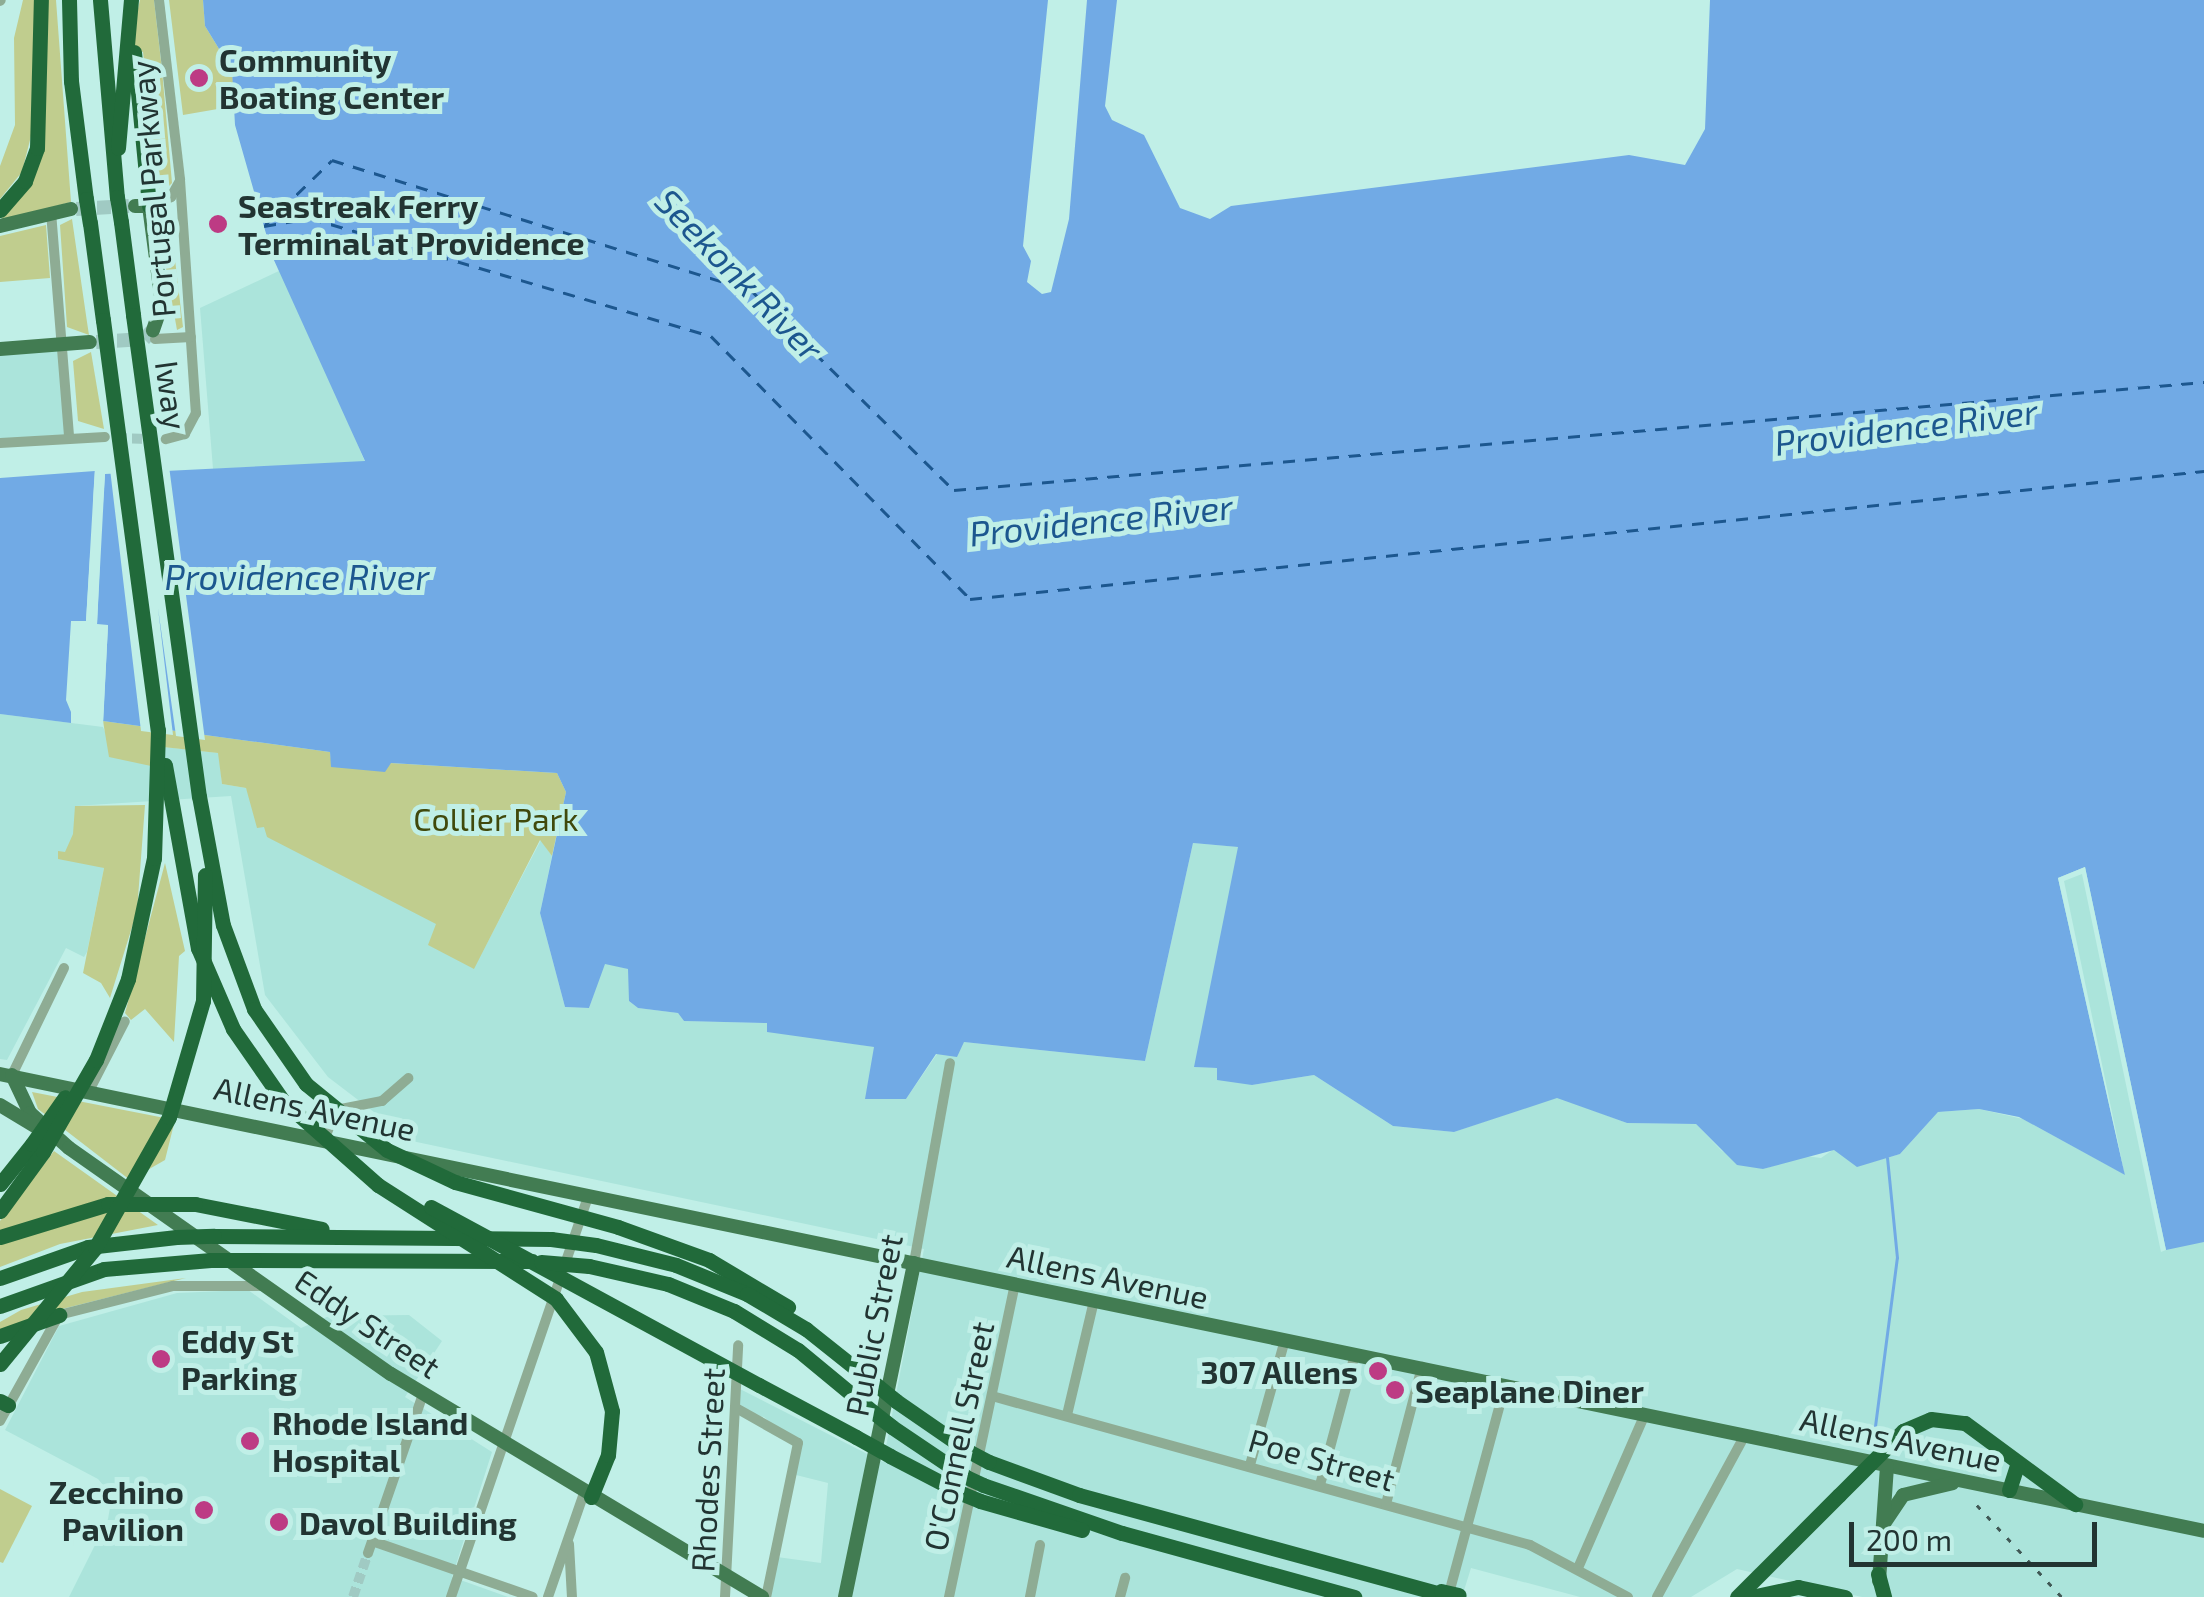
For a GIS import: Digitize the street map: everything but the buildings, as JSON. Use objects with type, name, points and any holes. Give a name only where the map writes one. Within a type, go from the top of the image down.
[{"type":"highway","points":[[0,210],[26,181],[38,148],[41,0]]},
{"type":"highway","name":"Iway","points":[[70,0],[71,81],[158,730],[164,800]]},
{"type":"highway","name":"Iway","points":[[100,0],[117,197],[198,796]]},
{"type":"highway","points":[[117,197],[131,0]]},
{"type":"highway","points":[[128,52],[142,206]]},
{"type":"highway","points":[[198,796],[237,968],[270,1035],[316,1094],[374,1142],[426,1172],[618,1227],[738,1274],[790,1308],[896,1402],[989,1462],[1065,1491],[1451,1595]]},
{"type":"highway","points":[[0,1364],[112,1223],[157,1144],[186,1075],[208,956],[198,796]]},
{"type":"highway","points":[[164,800],[198,948],[226,1017],[255,1066],[303,1122],[349,1161],[556,1299],[596,1352],[612,1411],[608,1455],[587,1495]]},
{"type":"highway","points":[[0,1211],[96,1060],[128,979],[148,903],[164,800]]},
{"type":"highway","points":[[0,1184],[37,1148]]},
{"type":"highway","points":[[349,1161],[963,1494],[981,1493],[1354,1597]]},
{"type":"highway","points":[[0,1237],[108,1204],[195,1204],[355,1236]]},
{"type":"highway","points":[[0,1278],[88,1247],[176,1236],[551,1240],[596,1245],[719,1280],[831,1348]]},
{"type":"highway","points":[[0,1306],[104,1269],[211,1260],[541,1262],[589,1266],[668,1284],[734,1311],[798,1350],[892,1427],[966,1477],[981,1493]]},
{"type":"highway","points":[[0,1336],[59,1315]]},
{"type":"highway","points":[[1738,1597],[1904,1431],[1931,1418],[1957,1420],[2075,1504]]},
{"type":"highway","points":[[2009,1490],[2018,1463]]},
{"type":"highway","points":[[1878,1574],[1882,1597]]},
{"type":"highway","points":[[1752,1597],[1798,1587],[1845,1597]]},
{"type":"main road","points":[[142,206],[162,304],[154,335]]},
{"type":"main road","points":[[0,226],[72,209]]},
{"type":"main road","points":[[0,348],[90,342]]},
{"type":"main road","name":"Allens Avenue","points":[[6,1074],[2204,1532]]},
{"type":"main road","name":"Eddy Street","points":[[6,1074],[30,1113],[57,1139]]},
{"type":"main road","name":"Eddy Street","points":[[0,1105],[57,1139],[503,1446],[764,1597]]},
{"type":"main road","name":"Public Street","points":[[845,1597],[914,1264]]},
{"type":"main road","points":[[1878,1574],[1887,1466]]},
{"type":"main road","points":[[1878,1540],[1903,1495],[1970,1482]]},
{"type":"street","name":"Portugal Parkway","points":[[159,0],[180,180],[196,413],[188,430],[166,439]]},
{"type":"street","points":[[142,206],[171,197],[180,180]]},
{"type":"street","points":[[51,212],[69,438]]},
{"type":"street","points":[[154,335],[191,337]]},
{"type":"street","points":[[0,444],[105,437]]},
{"type":"street","points":[[6,1074],[64,968]]},
{"type":"street","points":[[90,1089],[125,1021]]},
{"type":"street","name":"Public Street","points":[[914,1264],[950,1062]]},
{"type":"street","points":[[325,1138],[336,1110],[382,1101],[408,1078]]},
{"type":"street","points":[[452,1597],[590,1195]]},
{"type":"street","name":"O'Connell Street","points":[[949,1597],[1015,1284]]},
{"type":"street","points":[[0,1421],[4,1403],[59,1315],[173,1286],[266,1286]]},
{"type":"street","points":[[1067,1415],[1094,1301]]},
{"type":"street","points":[[1250,1465],[1284,1340]]},
{"type":"street","name":"Rhodes Street","points":[[725,1597],[738,1345]]},
{"type":"street","points":[[1320,1485],[1355,1354]]},
{"type":"street","points":[[1386,1504],[1422,1367]]},
{"type":"street","points":[[1451,1595],[1505,1386]]},
{"type":"street","points":[[423,1394],[370,1547],[532,1597]]},
{"type":"street","name":"Poe Street","points":[[992,1396],[1467,1525],[1578,1568],[1628,1597]]},
{"type":"street","points":[[736,1408],[792,1434],[798,1447],[764,1597]]},
{"type":"street","points":[[1578,1568],[1645,1414]]},
{"type":"street","points":[[1658,1597],[1745,1435]]},
{"type":"street","points":[[548,1597],[587,1495]]},
{"type":"street","points":[[568,1538],[572,1597]]},
{"type":"street","points":[[1030,1597],[1040,1545]]},
{"type":"street","points":[[1120,1597],[1125,1578]]},
{"type":"shaded area","points":[[283,269],[365,462],[213,469],[200,308]]},
{"type":"shaded area","points":[[60,343],[69,436],[0,443],[0,348]]},
{"type":"shaded area","points":[[0,714],[103,727],[109,741],[219,753],[222,784],[246,788],[265,826],[467,853],[474,968],[541,840],[552,856],[540,913],[565,1007],[589,1008],[604,963],[629,969],[629,1001],[638,1008],[678,1013],[684,1021],[768,1023],[767,1031],[875,1047],[866,1099],[906,1099],[937,1054],[964,1042],[1145,1061],[1193,843],[1239,847],[1195,1067],[1218,1068],[1252,1085],[1314,1075],[1393,1126],[1454,1132],[1557,1097],[1627,1123],[1696,1124],[1722,1151],[1763,1169],[1805,1156],[1821,1158],[1834,1149],[1858,1166],[1900,1154],[1938,1112],[1979,1109],[2023,1119],[2124,1174],[2058,878],[2085,867],[2204,1241],[2204,1597],[1862,1597],[1737,1569],[1691,1597],[1580,1597],[1471,1568],[1462,1597],[769,1597],[777,1557],[821,1563],[828,1483],[792,1474],[798,1446],[764,1417],[740,1411],[740,1389],[883,1462],[924,1249],[412,1141],[328,1077],[265,995],[231,796],[75,806],[87,861],[104,868],[87,952],[84,957],[66,948],[7,1060],[0,1059]]},
{"type":"shaded area","name":"Rhode Island Hospital","points":[[248,1290],[301,1328],[329,1316],[409,1315],[442,1341],[405,1397],[492,1452],[452,1577],[508,1597],[69,1597],[108,1519],[112,1496],[98,1479],[5,1430],[59,1326],[177,1293]]},
{"type":"green space","points":[[23,0],[35,0],[31,136],[22,172],[0,199],[0,166],[15,125],[14,38]]},
{"type":"green space","points":[[45,0],[56,0],[71,202],[0,221],[40,162]]},
{"type":"green space","points":[[140,0],[154,0],[162,70],[172,183],[160,195],[143,52],[129,47]]},
{"type":"green space","points":[[169,0],[203,0],[205,26],[232,70],[235,106],[183,115]]},
{"type":"green space","points":[[163,216],[171,226],[183,327],[177,330],[157,217]]},
{"type":"green space","points":[[72,219],[89,335],[67,327],[60,225]]},
{"type":"green space","points":[[46,225],[50,278],[0,282],[0,236]]},
{"type":"green space","points":[[91,352],[104,429],[78,421],[73,361]]},
{"type":"green space","name":"Collier Park","points":[[103,721],[330,752],[332,766],[390,763],[557,773],[566,792],[552,856],[540,840],[474,969],[428,945],[436,924],[267,837],[264,827],[257,828],[246,788],[222,784],[218,753],[154,746],[151,766],[109,757]]},
{"type":"green space","points":[[145,805],[137,911],[110,998],[101,983],[83,973],[104,868],[58,859],[58,851],[65,852],[73,834],[75,806]]},
{"type":"green space","points":[[165,863],[185,951],[179,956],[174,1042],[145,1009],[131,1020],[125,1013]]},
{"type":"green space","points":[[32,1092],[175,1120],[165,1160],[130,1180],[38,1109]]},
{"type":"green space","points":[[54,1151],[158,1225],[60,1244],[0,1267],[0,1221]]},
{"type":"green space","points":[[186,1278],[50,1312],[0,1333],[0,1322],[21,1310],[82,1292]]},
{"type":"green space","points":[[0,1489],[32,1506],[3,1563],[0,1562]]},
{"type":"water","points":[[203,0],[1048,0],[1023,246],[1031,261],[1027,282],[1042,294],[1051,292],[1069,219],[1087,0],[1117,0],[1105,106],[1112,120],[1144,135],[1180,208],[1210,219],[1231,206],[1629,155],[1685,165],[1705,129],[1710,0],[2204,0],[2204,1242],[2166,1250],[2085,867],[2058,878],[2125,1175],[2019,1117],[1979,1109],[1938,1112],[1900,1154],[1857,1167],[1834,1150],[1763,1169],[1737,1165],[1696,1124],[1627,1123],[1557,1098],[1454,1132],[1393,1126],[1314,1075],[1252,1085],[1217,1080],[1217,1068],[1194,1067],[1238,847],[1193,843],[1145,1061],[964,1042],[957,1057],[936,1054],[906,1099],[865,1099],[874,1047],[767,1032],[767,1023],[684,1021],[678,1013],[638,1008],[629,1001],[628,969],[605,964],[589,1008],[565,1007],[540,913],[566,792],[557,773],[391,763],[385,772],[331,767],[330,752],[103,721],[108,626],[97,625],[100,557],[90,557],[86,622],[71,622],[71,723],[0,714],[0,478],[95,471],[93,502],[103,503],[105,474],[365,461],[273,258],[235,125],[232,70],[205,26]]},
{"type":"pier","points":[[95,466],[105,474],[97,624],[108,625],[103,726],[103,630],[92,625],[95,561],[90,623],[75,626],[76,724],[66,700],[71,621],[86,621]]},
{"type":"pier","points":[[169,466],[205,740],[176,736],[158,608],[173,735],[141,731],[110,469]]},
{"type":"pier","points":[[2085,867],[2166,1250],[2161,1252],[2082,874],[2064,881],[2126,1180],[2058,878]]},
{"type":"waterway","points":[[1874,1434],[1897,1258],[1887,1158]]},
{"type":"ferry route","points":[[265,225],[332,160],[752,291],[954,490],[2204,382]]},
{"type":"ferry route","points":[[264,226],[310,218],[711,336],[970,599],[2204,471]]},
{"type":"tunnel","points":[[76,209],[129,206]]},
{"type":"tunnel","points":[[96,342],[144,339],[153,330]]},
{"type":"tunnel","points":[[117,438],[155,439]]},
{"type":"tunnel","points":[[353,1597],[368,1553]]},
{"type":"railway","points":[[1977,1505],[2062,1597]]},
{"type":"place","name":"Community Boating Center","points":[[199,78]]},
{"type":"place","name":"Seastreak Ferry Terminal at Providence","points":[[218,224]]},
{"type":"place","name":"Eddy St Parking","points":[[161,1359]]},
{"type":"place","name":"307 Allens","points":[[1378,1371]]},
{"type":"place","name":"Seaplane Diner","points":[[1395,1390]]},
{"type":"place","name":"Rhode Island Hospital","points":[[250,1441]]},
{"type":"place","name":"Zecchino Pavilion","points":[[204,1510]]},
{"type":"place","name":"Davol Building","points":[[279,1522]]},
{"type":"water label","name":"Seekonk River","points":[[740,274]]},
{"type":"water label","name":"Providence River","points":[[1906,426]]},
{"type":"water label","name":"Providence River","points":[[1101,519]]},
{"type":"water label","name":"Providence River","points":[[297,576]]}]
